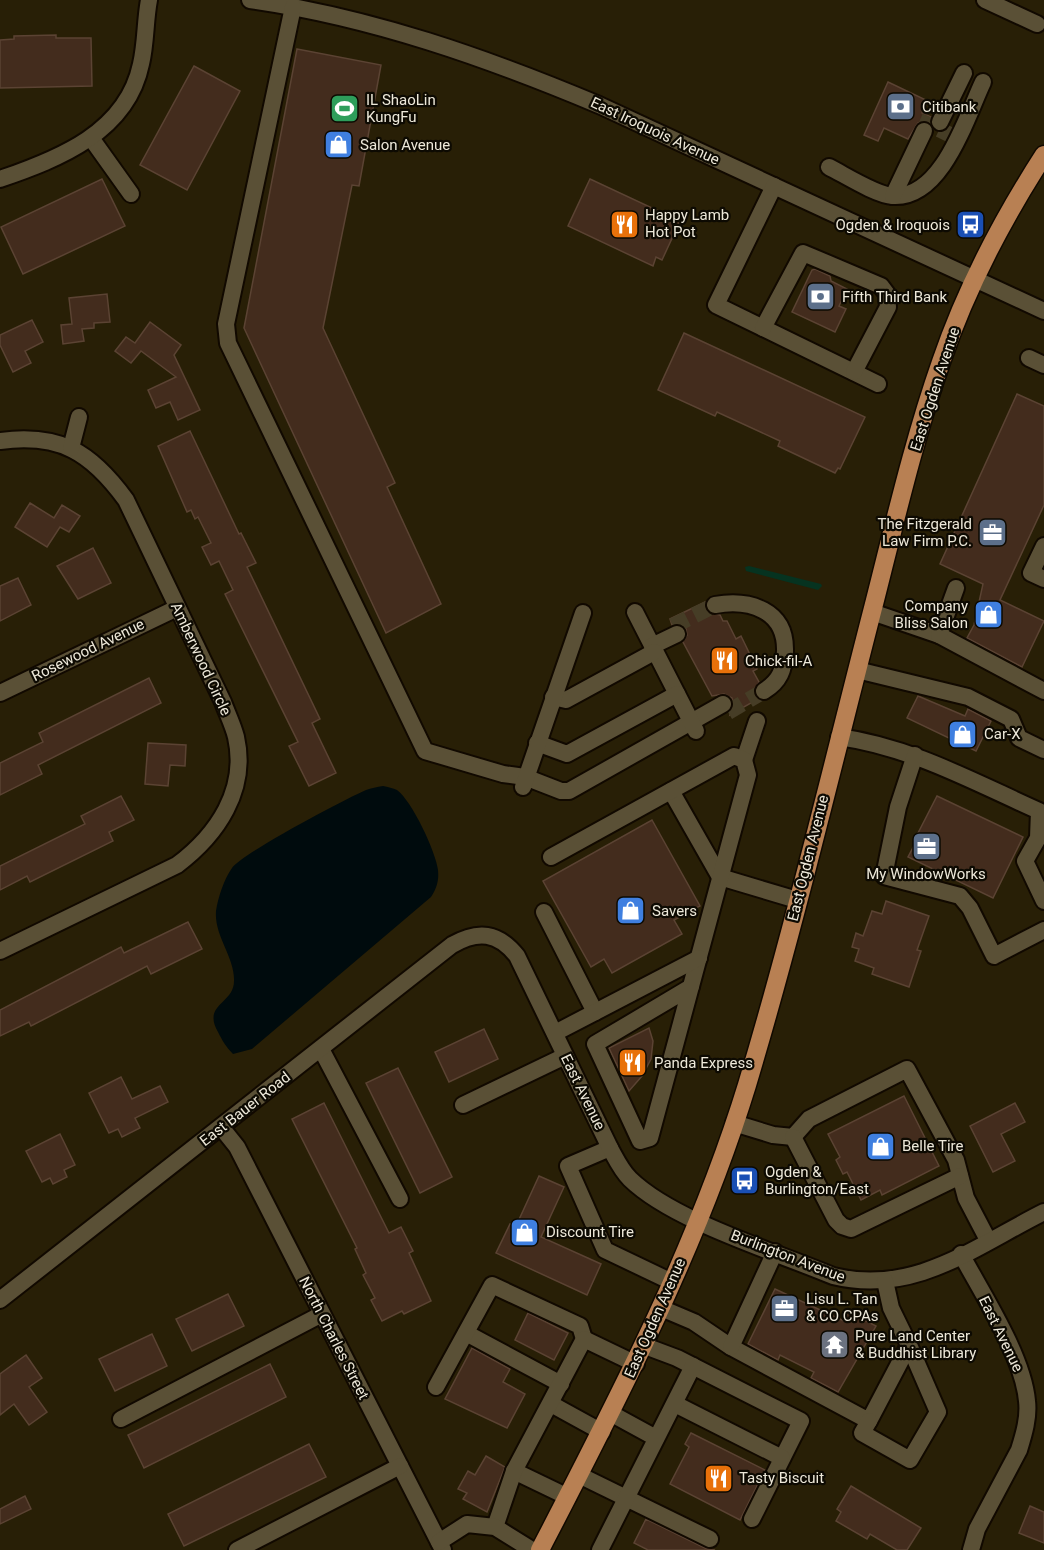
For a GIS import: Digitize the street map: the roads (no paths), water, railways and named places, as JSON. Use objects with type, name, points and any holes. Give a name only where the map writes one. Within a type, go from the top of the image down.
[{"type":"main road","name":"East Ogden Avenue","points":[[540,1550],[645,1346],[698,1221],[734,1123],[797,900],[928,401],[940,363],[975,279],[1000,228],[1044,155]]},
{"type":"street","points":[[0,180],[92,138],[112,120],[130,96],[141,66],[148,0]]},
{"type":"street","name":"East Iroquois Avenue","points":[[250,0],[293,7],[405,34],[544,82],[1044,311]]},
{"type":"street","points":[[986,0],[1037,24]]},
{"type":"street","points":[[293,7],[226,324],[228,343],[425,751],[524,782],[569,791],[694,728],[726,708]]},
{"type":"street","points":[[968,75],[944,164],[906,193],[937,129],[968,75]]},
{"type":"street","points":[[906,193],[937,129]]},
{"type":"street","points":[[92,138],[131,194]]},
{"type":"street","points":[[829,167],[906,193]]},
{"type":"street","points":[[774,186],[716,305],[878,384]]},
{"type":"street","points":[[763,328],[803,253],[881,286],[887,294],[888,307],[854,372]]},
{"type":"street","points":[[71,448],[79,417]]},
{"type":"street","name":"Amberwood Circle","points":[[0,441],[21,438],[50,440],[89,458],[102,470],[126,500],[223,702],[236,736],[236,781],[228,807],[217,827],[198,849],[177,865],[0,951]]},
{"type":"street","points":[[1044,546],[1032,573],[1044,579]]},
{"type":"street","points":[[939,635],[956,588]]},
{"type":"street","points":[[717,610],[731,603],[755,608],[777,619],[783,628],[785,642],[782,673],[776,683],[762,687]]},
{"type":"street","name":"Rosewood Avenue","points":[[0,693],[177,608]]},
{"type":"street","points":[[635,612],[694,728]]},
{"type":"street","points":[[872,612],[939,635],[1044,691]]},
{"type":"street","points":[[524,782],[583,613]]},
{"type":"street","points":[[553,697],[566,700],[675,630]]},
{"type":"street","points":[[857,670],[968,697],[1011,719],[1019,738],[1044,750]]},
{"type":"street","points":[[537,744],[567,754],[677,694]]},
{"type":"street","points":[[691,987],[595,1044],[640,1141],[650,1138],[699,958],[720,877],[748,775],[744,760],[757,721]]},
{"type":"street","points":[[839,737],[875,742],[915,755],[1039,811],[1038,838],[1025,861],[1044,901]]},
{"type":"street","points":[[915,755],[898,807],[884,876],[960,896],[970,908],[994,956],[1044,930]]},
{"type":"street","points":[[551,857],[734,756],[744,760]]},
{"type":"street","points":[[671,791],[720,877],[797,900]]},
{"type":"street","points":[[544,912],[595,1012]]},
{"type":"street","name":"East Bauer Road","points":[[0,1300],[452,945],[467,936],[496,938]]},
{"type":"street","name":"East Avenue","points":[[496,938],[508,944],[517,956],[610,1148],[628,1177],[639,1187],[698,1221]]},
{"type":"street","points":[[555,1033],[699,958]]},
{"type":"street","points":[[321,1049],[400,1199]]},
{"type":"street","points":[[463,1105],[565,1056]]},
{"type":"street","points":[[793,1137],[809,1119],[908,1069],[956,1160],[966,1198],[988,1240]]},
{"type":"street","points":[[734,1123],[773,1135],[793,1137]]},
{"type":"street","name":"North Charles Street","points":[[221,1127],[237,1147],[441,1546]]},
{"type":"street","points":[[793,1137],[836,1220],[842,1226],[851,1229],[960,1176]]},
{"type":"street","points":[[610,1148],[568,1166],[605,1250],[672,1282]]},
{"type":"street","name":"Burlington Avenue","points":[[698,1221],[833,1276],[856,1281],[885,1281],[914,1276],[1044,1212]]},
{"type":"street","points":[[731,1347],[775,1252]]},
{"type":"street","name":"East Avenue","points":[[961,1254],[1017,1363],[1027,1402],[1023,1437],[1019,1450],[977,1529],[971,1550]]},
{"type":"street","points":[[885,1281],[891,1308],[909,1345],[938,1412],[910,1460],[862,1433],[909,1345]]},
{"type":"street","points":[[436,1387],[492,1285],[580,1326],[584,1339],[514,1471],[495,1527]]},
{"type":"street","points":[[661,1308],[694,1322],[731,1347],[869,1421]]},
{"type":"street","points":[[121,1419],[322,1314]]},
{"type":"street","points":[[466,1334],[561,1384]]},
{"type":"street","points":[[584,1339],[636,1364]]},
{"type":"street","points":[[645,1346],[693,1366],[801,1421],[752,1519]]},
{"type":"street","points":[[600,1550],[693,1366]]},
{"type":"street","points":[[550,1404],[602,1432]]},
{"type":"street","points":[[675,1404],[782,1458]]},
{"type":"street","points":[[612,1414],[656,1438]]},
{"type":"street","points":[[237,1550],[400,1466]]},
{"type":"street","points":[[514,1471],[568,1497]]},
{"type":"street","points":[[579,1475],[710,1539]]},
{"type":"street","points":[[441,1546],[467,1524],[495,1527],[532,1550]]},
{"type":"tunnel","points":[[924,131],[930,117]]},
{"type":"tunnel","points":[[943,140],[950,126]]},
{"type":"tunnel","points":[[673,626],[715,605]]},
{"type":"tunnel","points":[[728,712],[764,691]]},
{"type":"place","name":"Citibank","points":[[901,107]]},
{"type":"place","name":"IL ShaoLin KungFu","points":[[345,109]]},
{"type":"place","name":"Salon Avenue","points":[[339,145]]},
{"type":"place","name":"Happy Lamb Hot Pot","points":[[624,224]]},
{"type":"place","name":"Ogden & Iroquois","points":[[971,225]]},
{"type":"place","name":"Fifth Third Bank","points":[[821,297]]},
{"type":"place","name":"The Fitzgerald Law Firm P.C.","points":[[993,533]]},
{"type":"place","name":"Company Bliss Salon","points":[[989,615]]},
{"type":"place","name":"Chick-fil-A","points":[[724,661]]},
{"type":"place","name":"Car-X","points":[[963,734]]},
{"type":"place","name":"My WindowWorks","points":[[926,847]]},
{"type":"place","name":"Savers","points":[[631,911]]},
{"type":"place","name":"Panda Express","points":[[633,1063]]},
{"type":"place","name":"Belle Tire","points":[[881,1146]]},
{"type":"place","name":"Ogden & Burlington/East","points":[[744,1181]]},
{"type":"place","name":"Discount Tire","points":[[525,1232]]},
{"type":"place","name":"Lisu L. Tan & CO CPAs","points":[[785,1308]]},
{"type":"place","name":"Pure Land Center & Buddhist Library","points":[[834,1345]]},
{"type":"place","name":"Tasty Biscuit","points":[[718,1478]]}]
